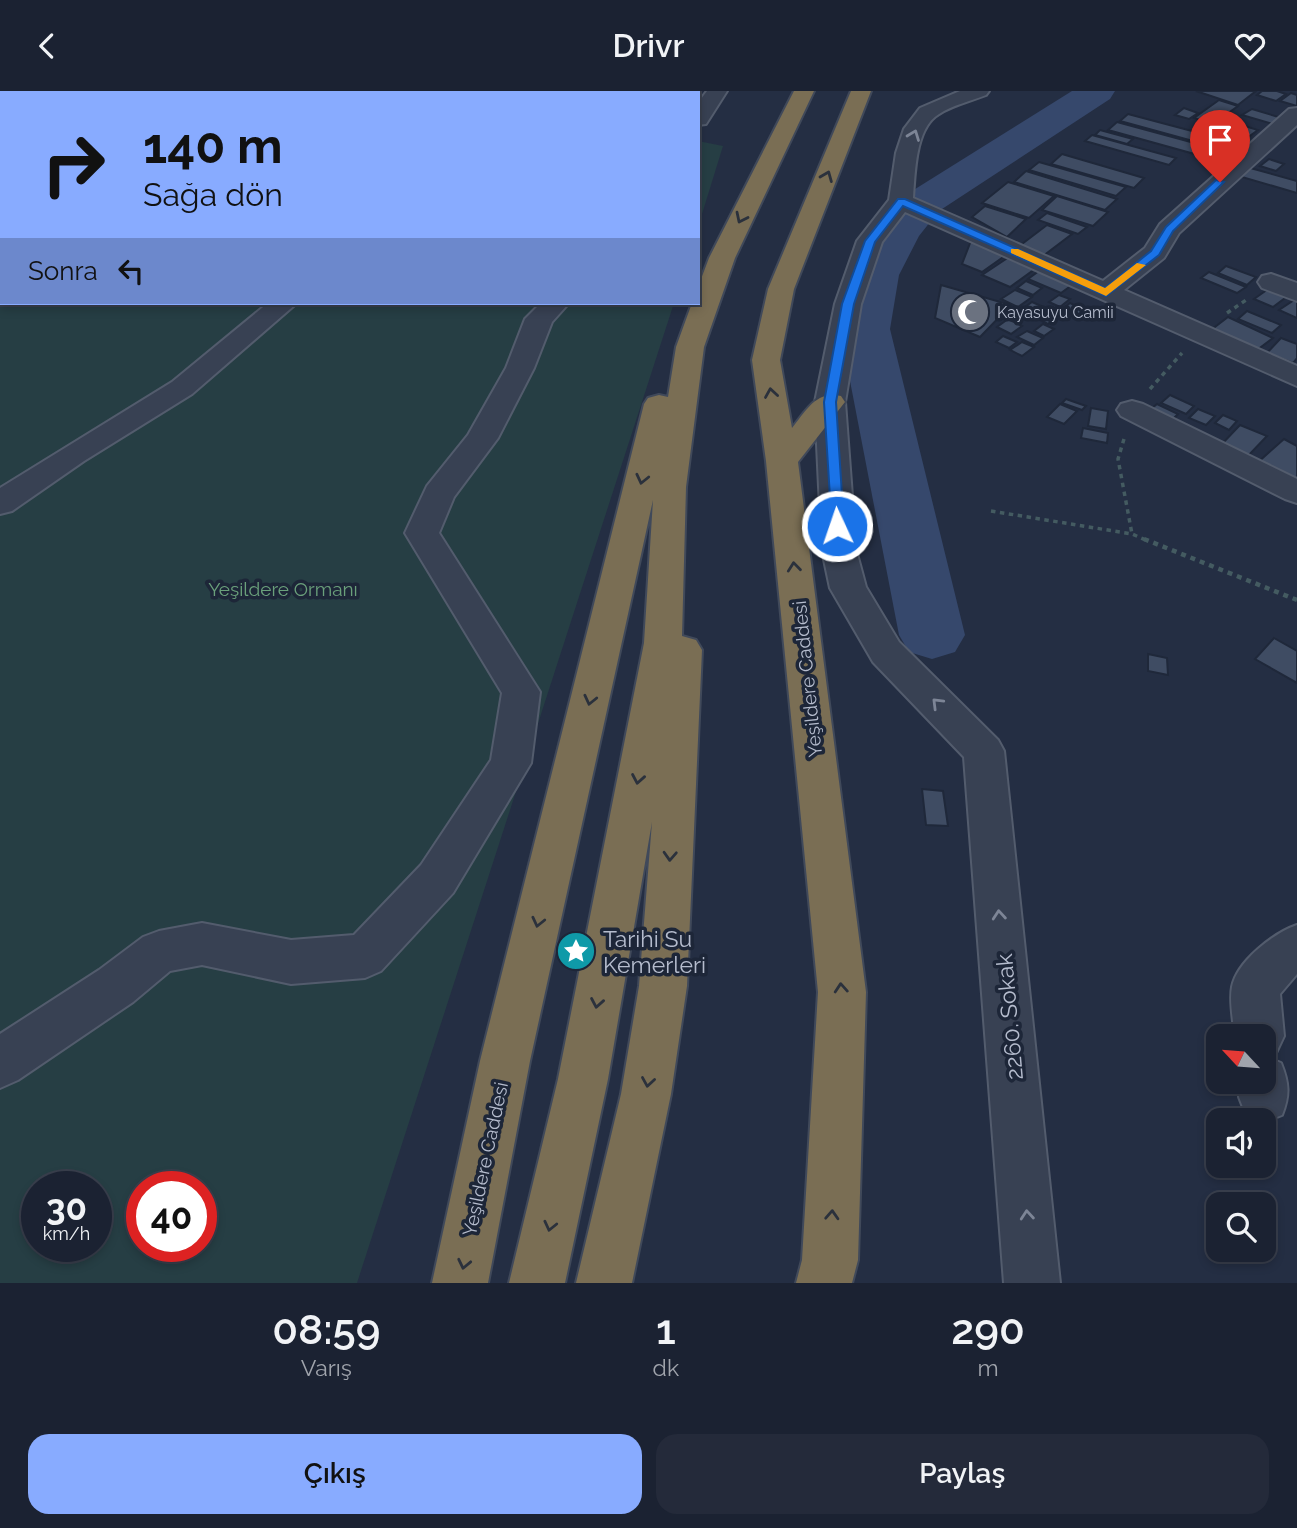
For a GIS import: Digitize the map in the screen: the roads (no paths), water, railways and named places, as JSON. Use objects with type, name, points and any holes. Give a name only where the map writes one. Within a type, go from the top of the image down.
[{"type":"highway","name":"Yeşildere Caddesi","points":[[537,1283],[583,1079],[663,643],[670,487],[690,348],[722,258],[804,91]]},
{"type":"highway","name":"Yeşildere Caddesi","points":[[824,1283],[830,1261],[842,992],[782,461],[766,361],[781,289],[861,91]]},
{"type":"highway","name":"Yeşildere Caddesi","points":[[460,1283],[505,1061],[662,391],[690,348]]},
{"type":"highway","name":"Yeşildere Caddesi","points":[[604,1283],[646,1094],[663,986],[693,475],[690,348]]},
{"type":"highway","points":[[782,461],[830,402]]},
{"type":"street","points":[[700,116],[717,91]]},
{"type":"street","points":[[830,402],[848,304],[870,241],[901,201],[903,177],[913,133],[926,112],[979,91]]},
{"type":"street","points":[[1106,292],[1155,253],[1169,229],[1295,118]]},
{"type":"street","points":[[901,201],[1297,377]]},
{"type":"street","points":[[1271,282],[1297,293]]},
{"type":"street","points":[[0,503],[62,461],[182,388],[282,305]]},
{"type":"street","points":[[0,1063],[116,986],[159,952],[202,944],[291,962],[365,956],[438,879],[511,763],[521,692],[422,533],[439,493],[482,438],[520,369],[540,319],[554,305]]},
{"type":"street","name":"2260. Sokak","points":[[830,402],[838,551],[848,588],[886,652],[984,751],[1032,1283]]},
{"type":"street","points":[[1132,410],[1297,492]]},
{"type":"street","points":[[1258,1024],[1256,987],[1283,956],[1297,946]]},
{"type":"waterway","points":[[927,200],[1097,91]]},
{"type":"waterway","points":[[912,217],[899,231],[876,275],[865,329],[932,635]]},
{"type":"place","name":"Kayasuyu Camii","points":[[970,312]]},
{"type":"place","name":"Tarihi Su Kemerleri","points":[[576,951]]},
{"type":"park label","name":"Yeşildere Ormanı","points":[[283,589]]}]
